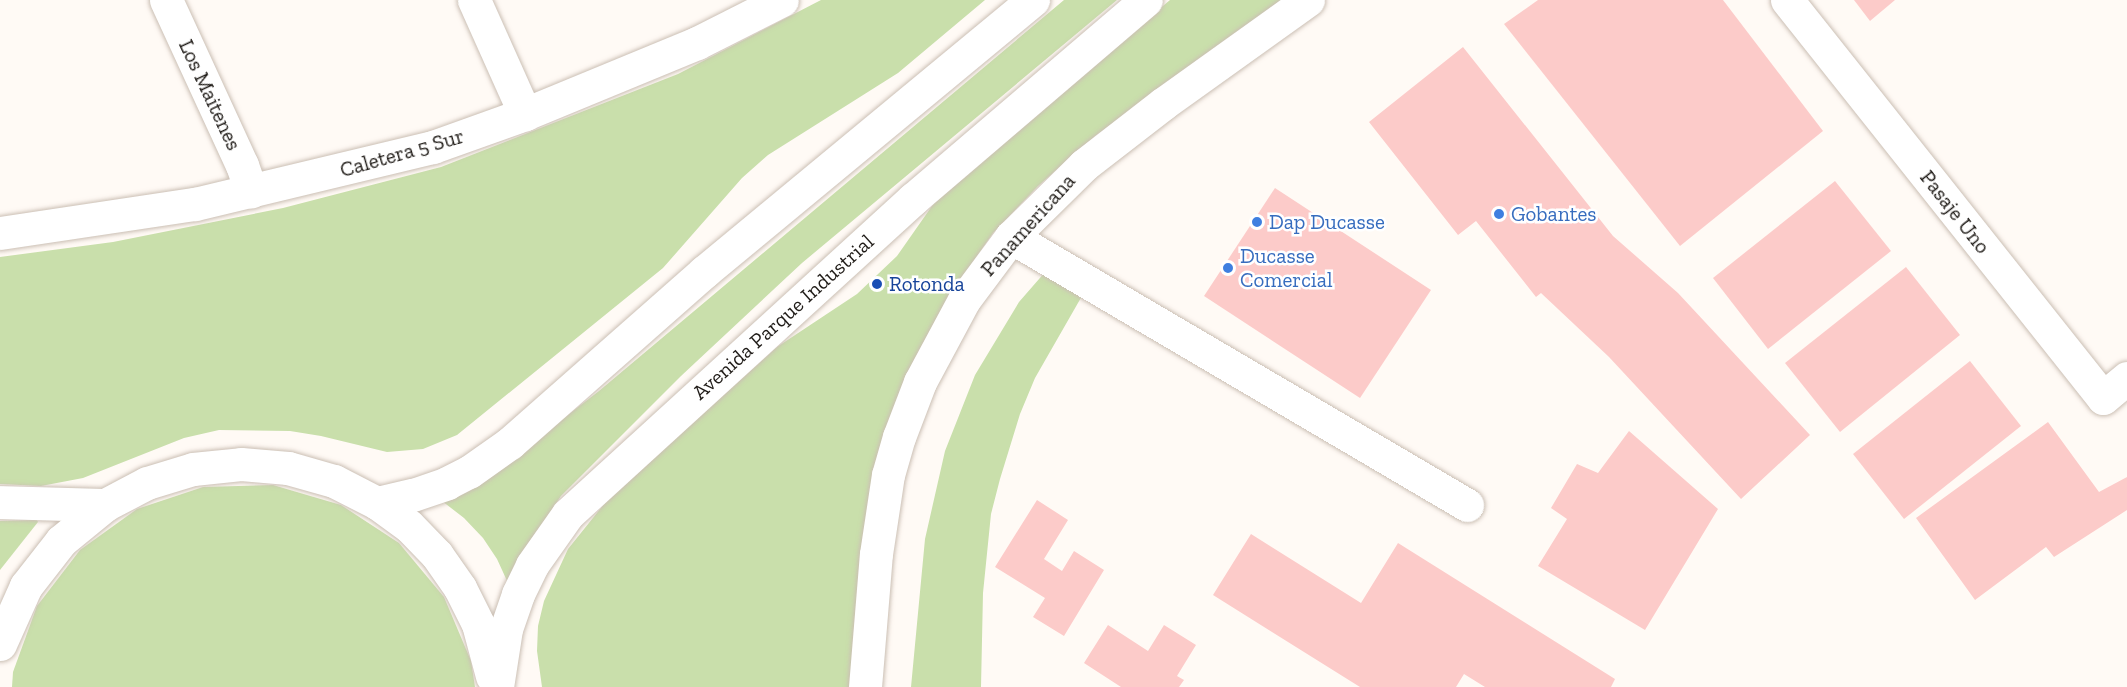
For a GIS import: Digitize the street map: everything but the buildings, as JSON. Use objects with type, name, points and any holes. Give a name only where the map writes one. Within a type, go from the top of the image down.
[{"type":"main road","name":"Los Maitenes","points":[[166,0],[242,165],[251,191]]},
{"type":"main road","points":[[474,0],[525,114]]},
{"type":"main road","name":"Caletera 5 Sur","points":[[0,233],[157,212],[389,159],[525,114],[697,43],[782,0]]},
{"type":"main road","points":[[377,503],[413,495],[447,483],[469,472],[510,443],[704,272],[1033,0]]},
{"type":"main road","name":"Avenida Parque Industrial","points":[[495,687],[506,629],[518,594],[537,556],[568,514],[913,199],[1146,0]]},
{"type":"main road","name":"Panamericana","points":[[865,687],[882,507],[899,437],[920,382],[946,330],[983,272],[1011,237],[1064,183],[1120,136],[1308,0]]},
{"type":"main road","name":"Pasaje Uno","points":[[1787,0],[2103,399],[2127,378]]},
{"type":"main road","points":[[1011,237],[1467,505]]},
{"type":"main road","points":[[0,639],[26,586],[61,541],[105,505],[147,483],[193,469],[241,464],[288,468],[323,478],[377,503],[409,526],[437,555],[460,588],[478,624],[495,687]]},
{"type":"main road","points":[[0,502],[105,505]]},
{"type":"green space","points":[[821,0],[985,0],[898,73],[768,155],[742,178],[663,268],[457,435],[423,449],[387,452],[290,431],[219,430],[184,438],[83,478],[41,486],[0,484],[0,257],[113,242],[283,208],[441,167],[678,74]]},
{"type":"green space","points":[[1064,0],[1117,0],[802,263],[681,376],[561,496],[522,553],[508,583],[497,559],[483,538],[464,518],[442,501],[547,431],[599,391]]},
{"type":"green space","points":[[1170,0],[1282,0],[1095,136],[1038,186],[993,233],[949,296],[914,360],[850,687],[542,687],[537,651],[538,626],[544,601],[568,549],[609,498],[777,347],[857,294],[897,256],[939,196]]},
{"type":"green space","points":[[1046,271],[1086,289],[1035,378],[1020,414],[1000,479],[991,514],[983,593],[981,687],[911,687],[925,539],[945,451],[975,375],[1019,302]]},
{"type":"green space","points":[[273,485],[341,505],[399,543],[444,597],[471,661],[475,687],[12,687],[13,672],[37,606],[80,550],[137,509],[203,487]]},
{"type":"green space","points":[[37,520],[38,522],[0,570],[0,521]]},
{"type":"place","name":"Gobantes","points":[[1499,214]]},
{"type":"place","name":"Dap Ducasse","points":[[1257,222]]},
{"type":"place","name":"Ducasse Comercial","points":[[1228,268]]},
{"type":"place","name":"Rotonda","points":[[877,284]]}]
